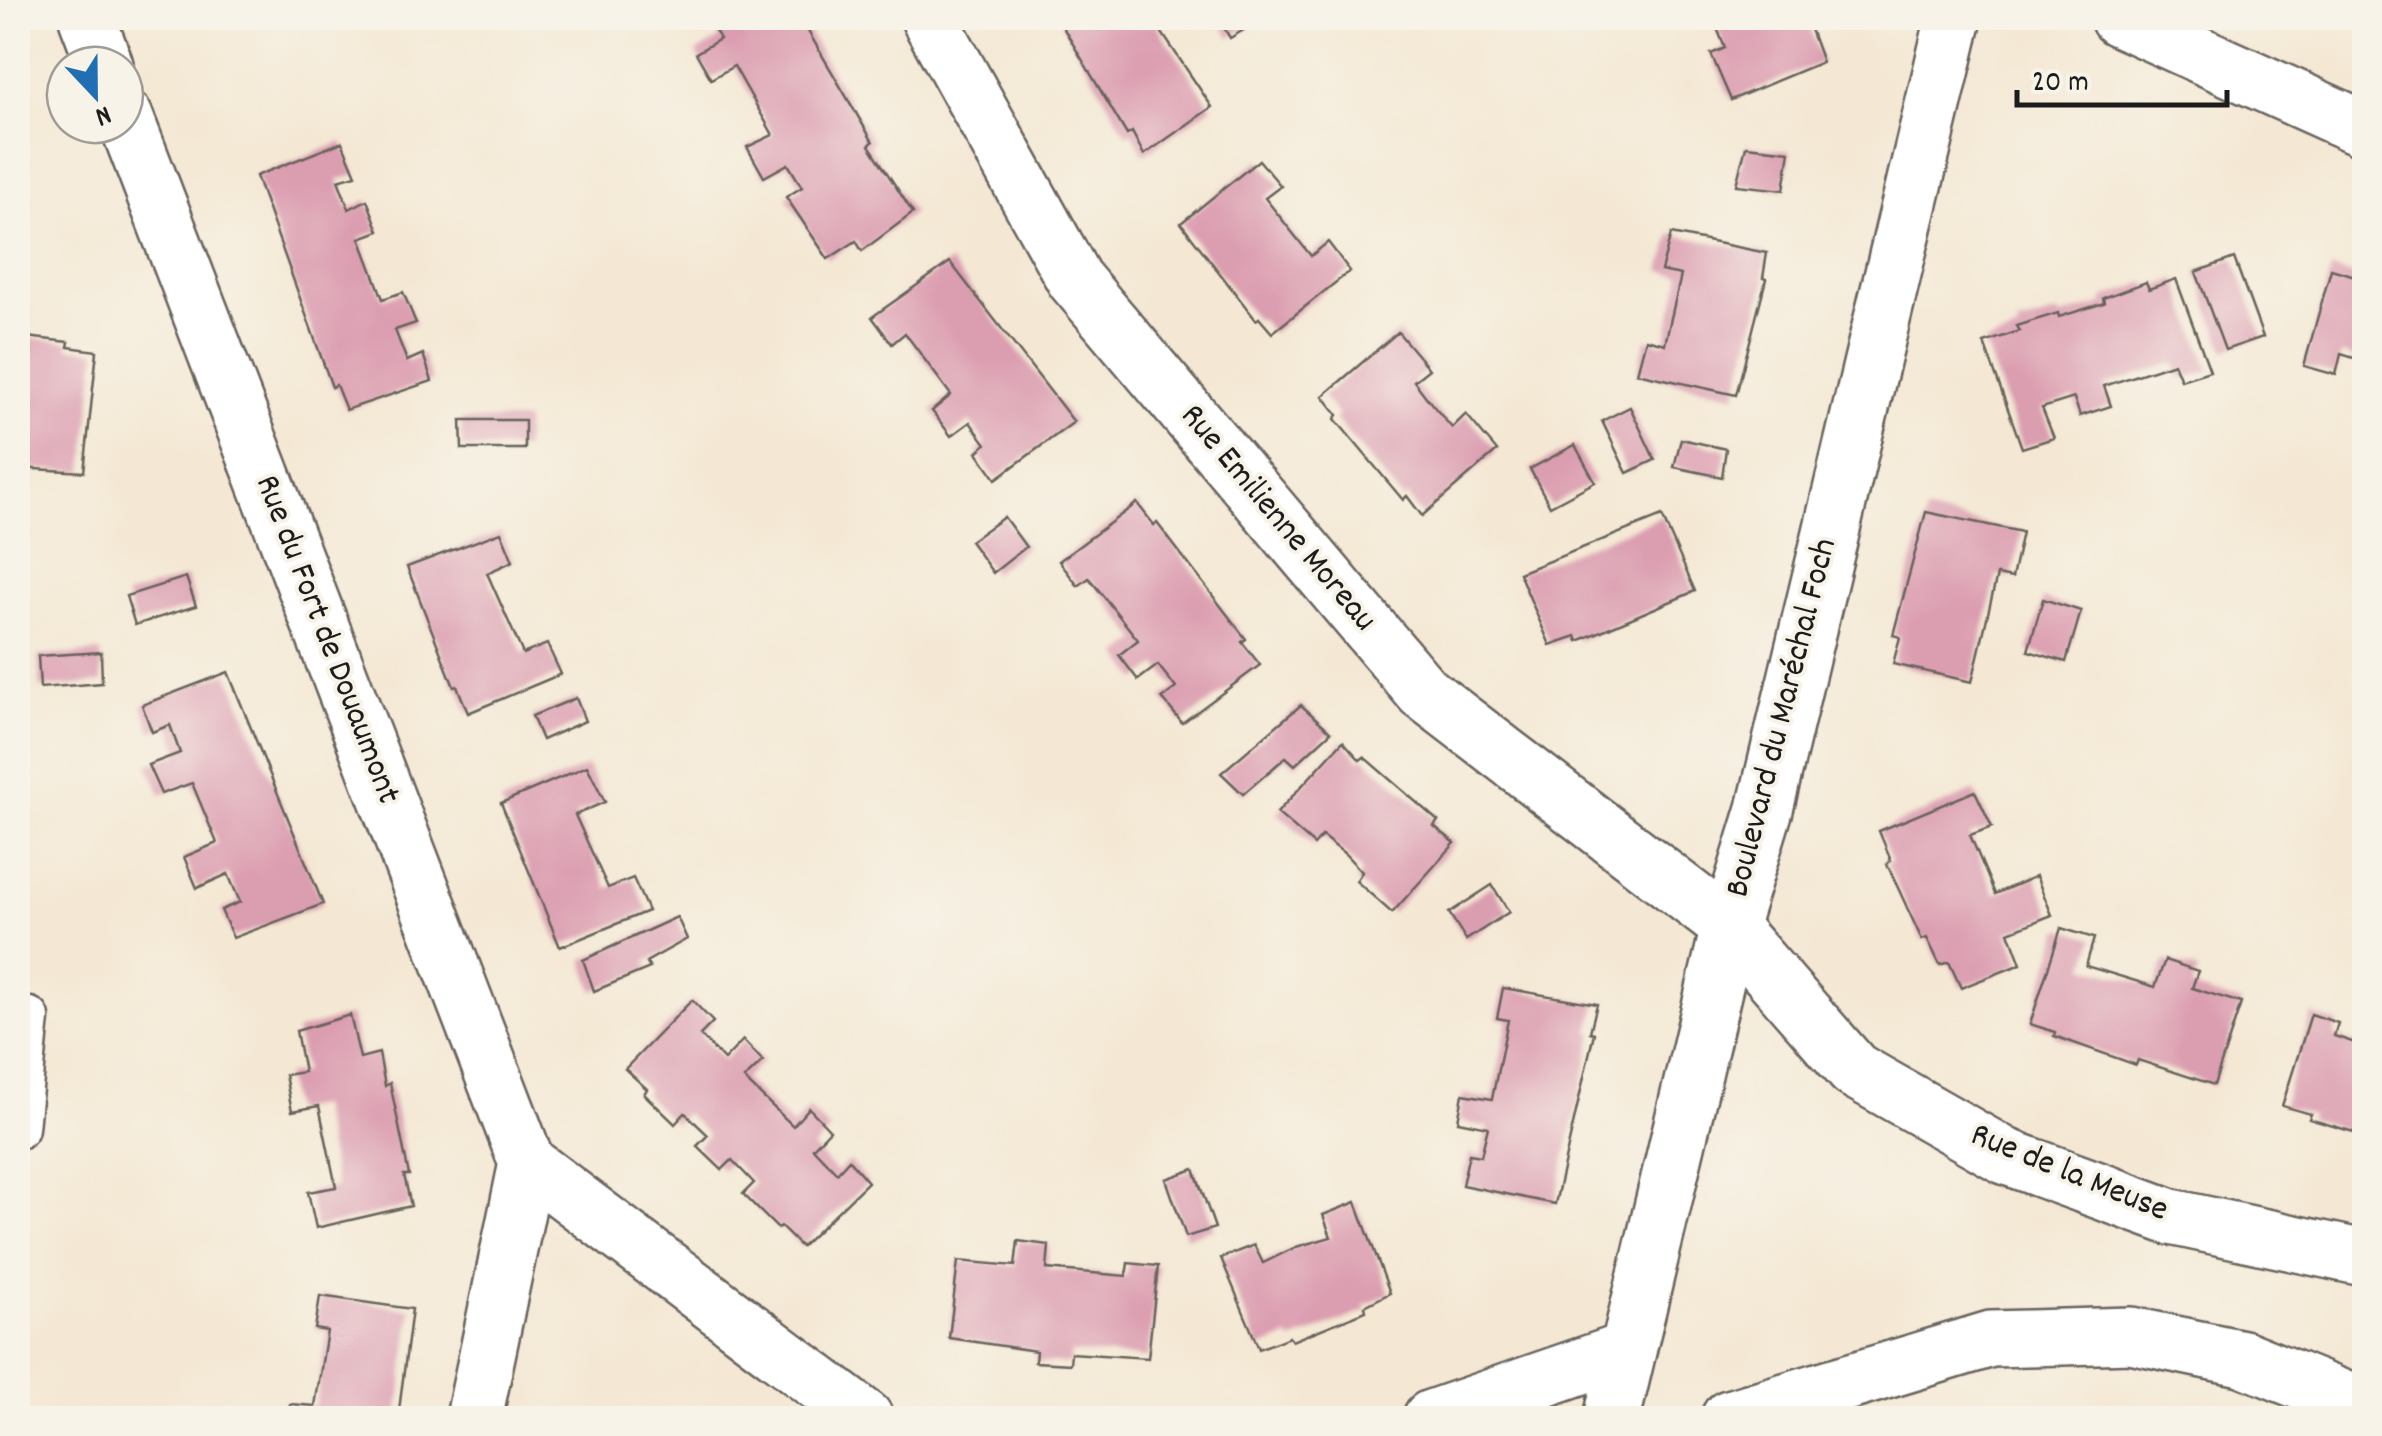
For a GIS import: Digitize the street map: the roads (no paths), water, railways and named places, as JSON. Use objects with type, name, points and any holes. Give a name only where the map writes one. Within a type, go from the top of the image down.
[{"type":"street","points":[[87,18],[97,45]]},
{"type":"street","name":"Rue Emilienne Moreau","points":[[930,18],[1074,279],[1424,692],[1729,927]]},
{"type":"street","name":"Boulevard du Maréchal Foch","points":[[1612,1418],[1729,927],[1764,809],[1954,18]]},
{"type":"street","points":[[2118,18],[2364,130]]},
{"type":"street","name":"Rue du Fort de Douaumont","points":[[136,145],[527,1163]]},
{"type":"street","name":"Rue de la Meuse","points":[[1729,927],[1854,1070],[2004,1156],[2171,1218],[2364,1258]]},
{"type":"street","points":[[474,1418],[527,1163],[864,1418]]},
{"type":"street","points":[[1729,1418],[1991,1340],[2131,1334],[2242,1358],[2364,1407]]},
{"type":"street","points":[[1431,1418],[1628,1350]]},
{"type":"lane","points":[[18,1128],[28,1018]]}]
